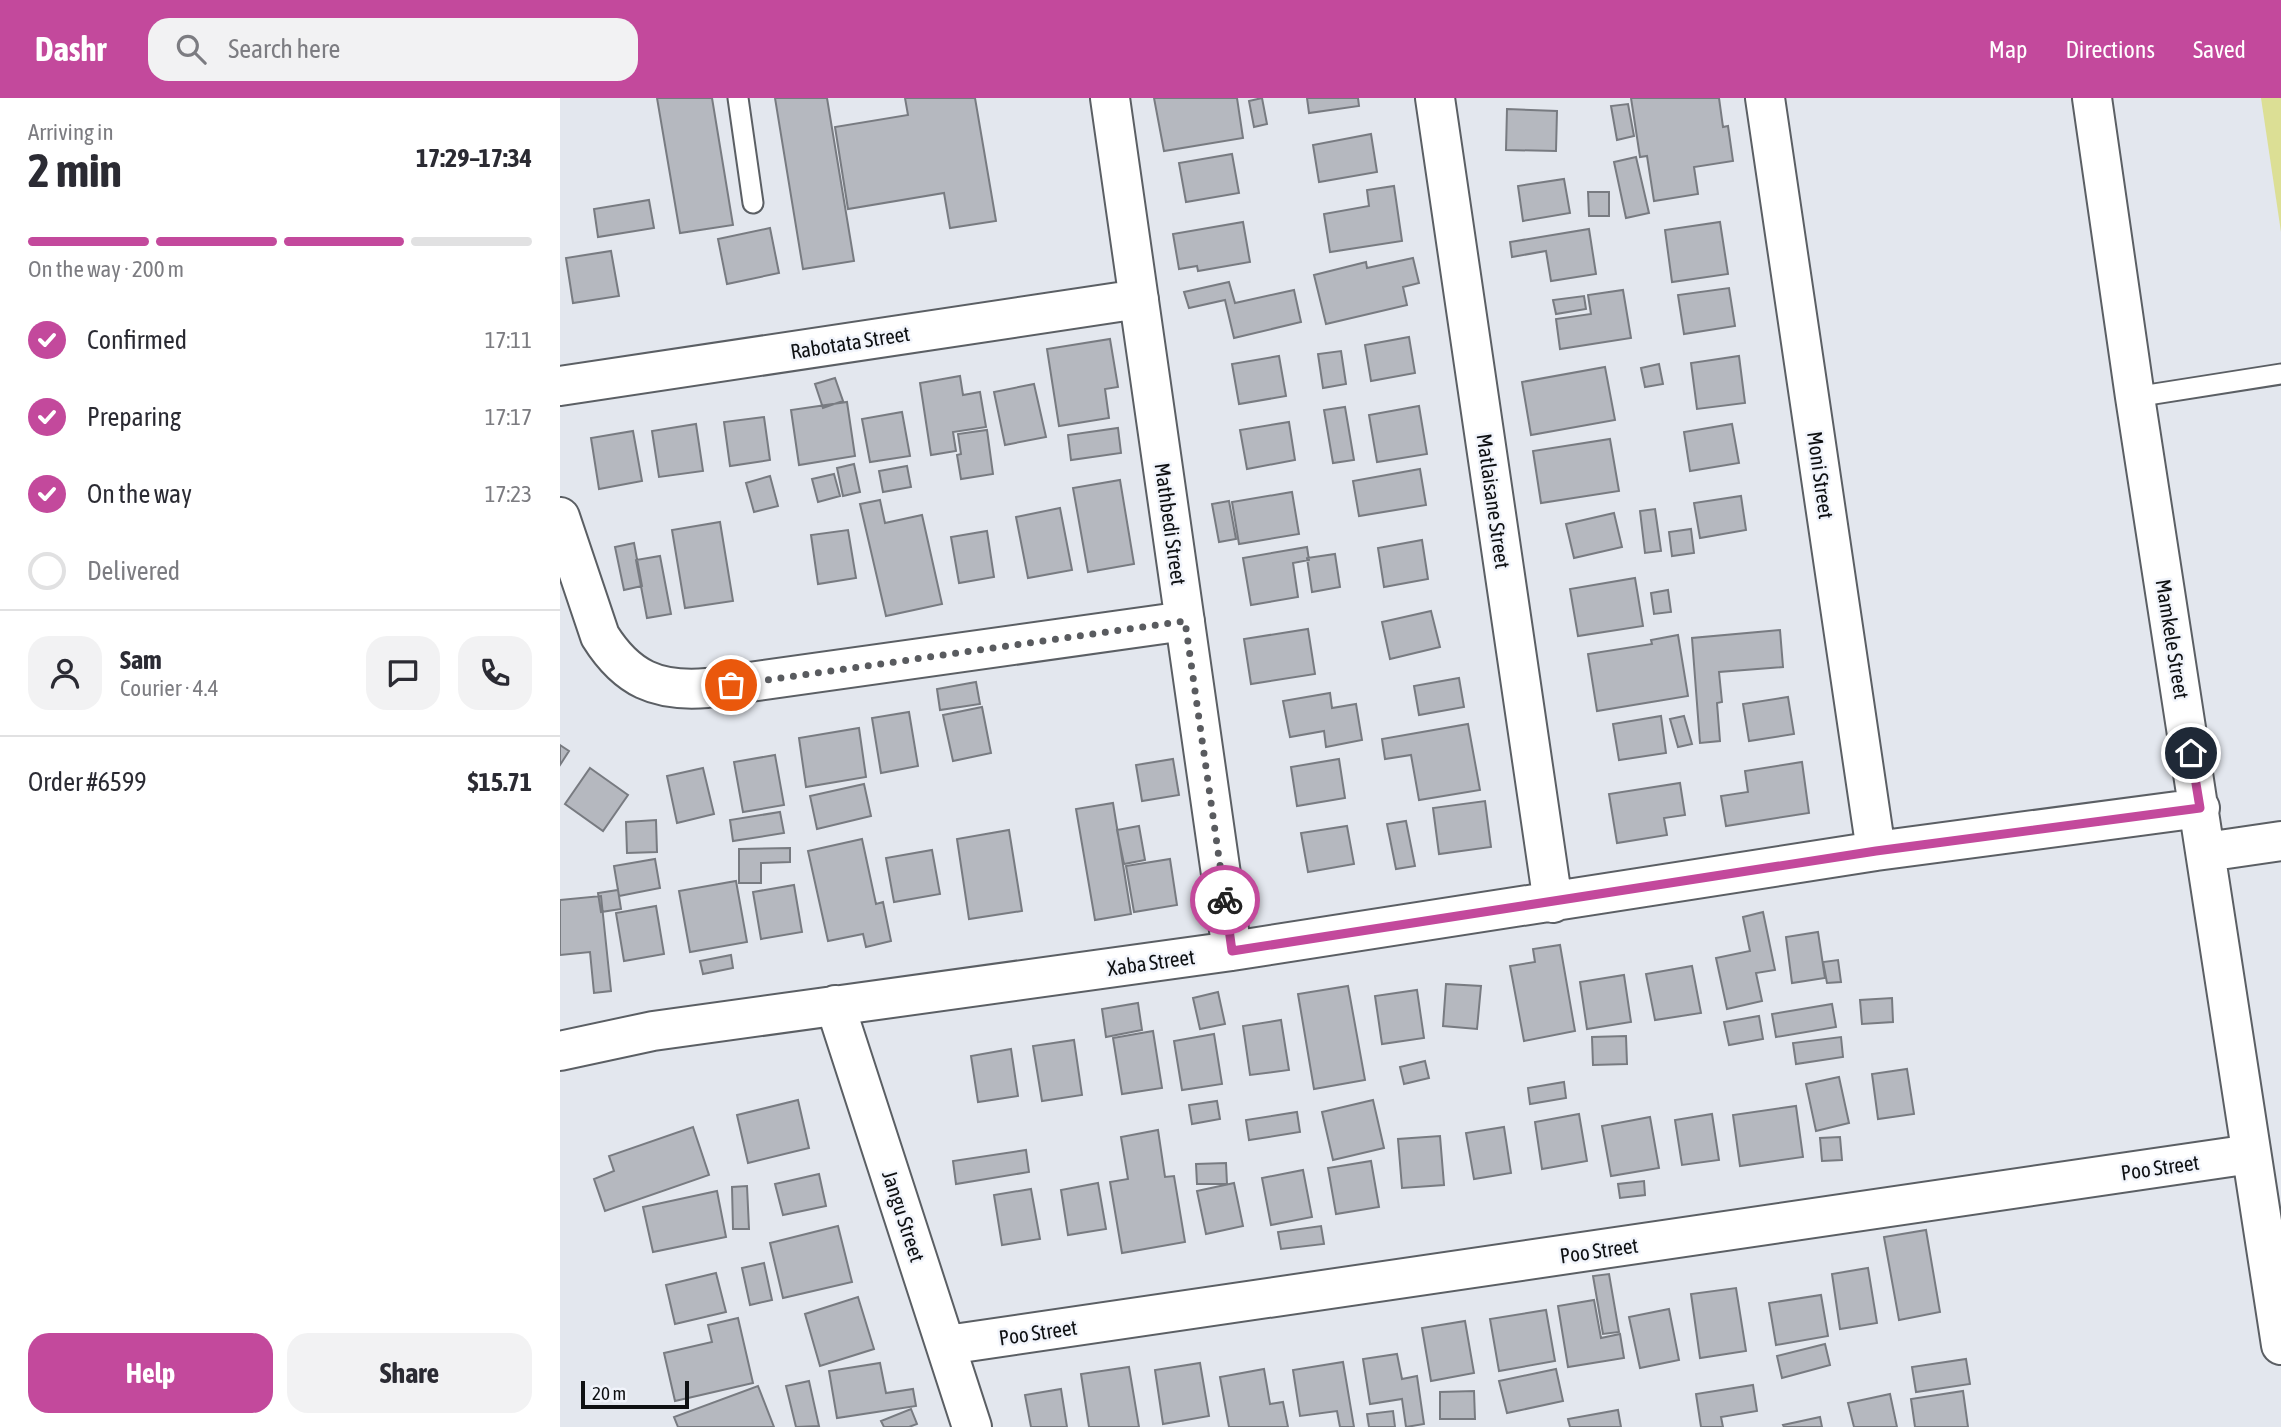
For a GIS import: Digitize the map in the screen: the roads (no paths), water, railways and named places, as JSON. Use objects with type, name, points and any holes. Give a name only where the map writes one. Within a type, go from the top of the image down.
[{"type":"street","name":"Mathbedi Street","points":[[1110,98],[1232,951]]},
{"type":"street","name":"Matlaisane Street","points":[[1435,98],[1553,903]]},
{"type":"street","name":"Moni Street","points":[[1765,98],[1876,851]]},
{"type":"street","name":"Mamkele Street","points":[[2092,98],[2135,397],[2281,1345]]},
{"type":"street","name":"Rabotata Street","points":[[560,386],[1139,299]]},
{"type":"street","points":[[560,516],[600,636],[623,667],[661,686],[683,690],[1185,621]]},
{"type":"street","name":"Xaba Street","points":[[560,1051],[653,1031],[1232,951],[1876,851],[2200,808]]},
{"type":"street","points":[[2206,852],[2281,841]]},
{"type":"street","name":"Jangu Street","points":[[835,1005],[972,1427]]},
{"type":"street","name":"Poo Street","points":[[947,1345],[2250,1154]]},
{"type":"lane","points":[[738,98],[753,203]]},
{"type":"lane","points":[[2135,397],[2281,374]]}]
